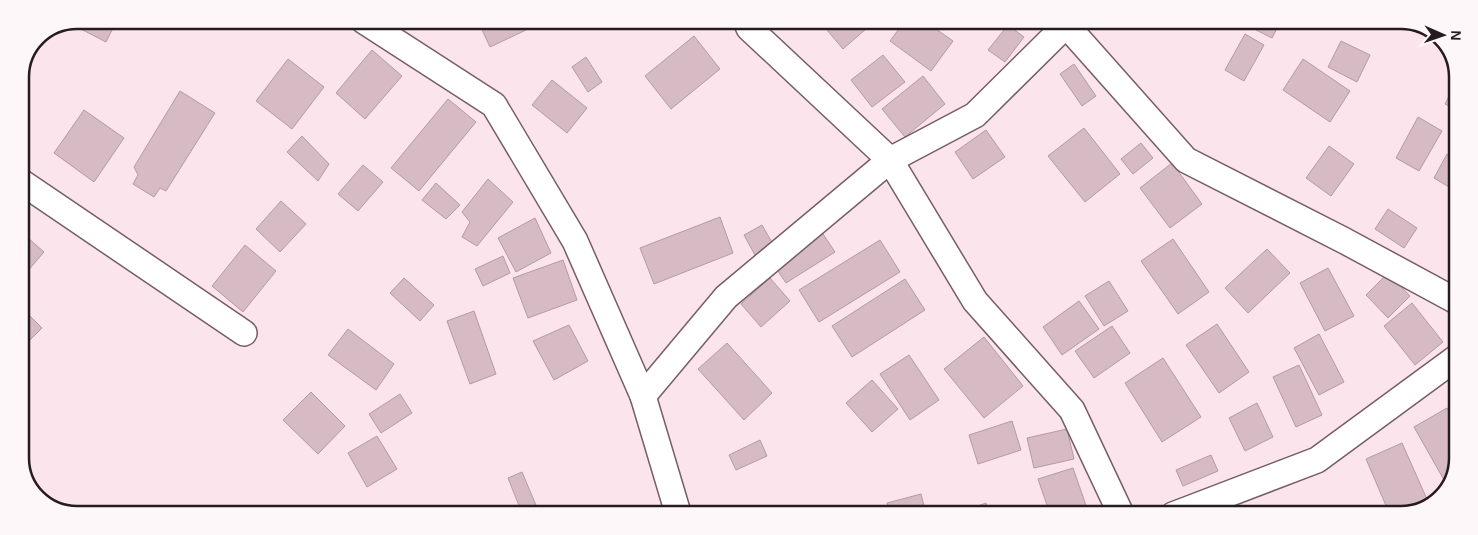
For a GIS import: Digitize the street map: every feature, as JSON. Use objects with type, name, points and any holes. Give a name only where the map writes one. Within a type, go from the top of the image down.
[{"type":"street","points":[[376,29],[494,105],[575,241],[643,396],[676,506]]},
{"type":"street","points":[[750,29],[890,160],[975,301],[1072,410],[1117,506]]},
{"type":"street","points":[[643,396],[726,297],[890,160],[976,115],[1063,29]]},
{"type":"street","points":[[1072,29],[1186,160],[1345,241],[1449,297]]},
{"type":"street","points":[[29,187],[244,333]]},
{"type":"street","points":[[1195,506],[1317,460],[1449,363]]},
{"type":"building","points":[[81,29],[112,29],[106,42]]},
{"type":"building","points":[[482,29],[526,29],[526,30],[490,47]]},
{"type":"building","points":[[826,29],[866,29],[843,49]]},
{"type":"building","points":[[899,29],[936,29],[953,41],[931,71],[890,41]]},
{"type":"building","points":[[1005,29],[1013,29],[1024,37],[1005,62],[988,50]]},
{"type":"building","points":[[1257,29],[1277,29],[1272,38]]},
{"type":"building","points":[[1245,34],[1264,45],[1244,81],[1225,70]]},
{"type":"building","points":[[694,36],[720,69],[671,109],[645,76]]},
{"type":"building","points":[[1341,41],[1370,55],[1357,82],[1328,67]]},
{"type":"building","points":[[372,50],[402,76],[365,119],[336,93]]},
{"type":"building","points":[[883,55],[905,82],[872,107],[851,80]]},
{"type":"building","points":[[586,57],[602,82],[588,92],[572,67]]},
{"type":"building","points":[[288,59],[324,87],[292,129],[256,101]]},
{"type":"building","points":[[1303,59],[1350,91],[1330,122],[1283,90]]},
{"type":"building","points":[[1074,64],[1096,96],[1082,106],[1060,74]]},
{"type":"building","points":[[923,76],[945,104],[905,137],[882,109]]},
{"type":"building","points":[[552,80],[587,108],[567,133],[532,105]]},
{"type":"building","points":[[180,91],[215,113],[166,191],[160,188],[154,197],[133,184],[138,175],[134,167]]},
{"type":"building","points":[[1449,96],[1449,106],[1445,104]]},
{"type":"building","points":[[448,99],[476,122],[419,191],[391,168]]},
{"type":"building","points":[[84,110],[124,138],[94,182],[54,153]]},
{"type":"building","points":[[1418,117],[1442,131],[1419,171],[1396,158]]},
{"type":"building","points":[[1084,128],[1120,174],[1085,202],[1048,156]]},
{"type":"building","points":[[986,130],[1005,157],[973,179],[955,152]]},
{"type":"building","points":[[302,136],[329,164],[318,181],[287,152]]},
{"type":"building","points":[[1141,143],[1153,158],[1133,174],[1121,159]]},
{"type":"building","points":[[1329,146],[1354,164],[1331,196],[1306,178]]},
{"type":"building","points":[[1447,154],[1449,155],[1449,187],[1434,178]]},
{"type":"building","points":[[1172,163],[1202,204],[1170,228],[1140,188]]},
{"type":"building","points":[[363,165],[383,182],[358,211],[338,194]]},
{"type":"building","points":[[488,179],[513,202],[477,246],[462,237],[470,222],[462,212]]},
{"type":"building","points":[[436,183],[460,205],[446,219],[422,200]]},
{"type":"building","points":[[281,201],[306,224],[280,252],[256,229]]},
{"type":"building","points":[[1388,209],[1417,228],[1404,248],[1375,229]]},
{"type":"building","points":[[720,217],[733,253],[654,284],[640,248]]},
{"type":"building","points":[[535,218],[551,253],[516,272],[498,238]]},
{"type":"building","points":[[762,225],[774,246],[756,257],[744,235]]},
{"type":"building","points":[[821,231],[835,252],[786,283],[772,262]]},
{"type":"building","points":[[29,239],[44,252],[29,270]]},
{"type":"building","points":[[1173,239],[1209,292],[1178,314],[1141,261]]},
{"type":"building","points":[[880,240],[900,272],[819,322],[799,290]]},
{"type":"building","points":[[245,245],[276,271],[243,312],[212,286]]},
{"type":"building","points":[[1267,249],[1290,273],[1248,313],[1225,288]]},
{"type":"building","points":[[503,256],[510,273],[483,286],[475,269]]},
{"type":"building","points":[[563,260],[577,300],[528,318],[513,278]]},
{"type":"building","points":[[1328,268],[1354,316],[1325,331],[1300,283]]},
{"type":"building","points":[[1388,273],[1410,296],[1388,318],[1366,295]]},
{"type":"building","points":[[404,278],[434,305],[420,321],[390,293]]},
{"type":"building","points":[[770,278],[790,301],[761,327],[741,304]]},
{"type":"building","points":[[905,279],[925,310],[852,357],[832,326]]},
{"type":"building","points":[[1109,281],[1128,311],[1104,326],[1085,296]]},
{"type":"building","points":[[1079,301],[1099,329],[1062,355],[1043,327]]},
{"type":"building","points":[[1412,303],[1443,342],[1415,365],[1384,326]]},
{"type":"building","points":[[474,311],[496,374],[470,384],[447,321]]},
{"type":"building","points":[[29,315],[42,328],[29,341]]},
{"type":"building","points":[[1217,324],[1249,372],[1219,393],[1186,345]]},
{"type":"building","points":[[569,325],[588,361],[554,380],[533,341]]},
{"type":"building","points":[[1112,326],[1130,353],[1094,378],[1075,351]]},
{"type":"building","points":[[348,329],[394,364],[376,390],[328,355]]},
{"type":"building","points":[[1319,334],[1344,382],[1319,395],[1294,348]]},
{"type":"building","points":[[984,337],[1023,386],[984,418],[944,369]]},
{"type":"building","points":[[727,343],[772,393],[744,420],[698,369]]},
{"type":"building","points":[[909,355],[939,400],[910,420],[880,374]]},
{"type":"building","points":[[1163,358],[1201,417],[1162,442],[1125,383]]},
{"type":"building","points":[[1299,365],[1322,415],[1296,427],[1273,377]]},
{"type":"building","points":[[872,380],[898,409],[872,432],[846,403]]},
{"type":"building","points":[[311,392],[345,426],[318,454],[283,420]]},
{"type":"building","points":[[400,394],[412,413],[381,433],[369,414]]},
{"type":"building","points":[[1257,403],[1273,437],[1245,451],[1229,418]]},
{"type":"building","points":[[1447,408],[1449,412],[1449,458],[1447,474],[1444,480],[1414,427]]},
{"type":"building","points":[[1012,421],[1021,450],[978,464],[969,435]]},
{"type":"building","points":[[1067,429],[1074,459],[1034,468],[1027,438]]},
{"type":"building","points":[[377,436],[397,469],[367,487],[348,453]]},
{"type":"building","points":[[760,440],[767,456],[736,470],[729,455]]},
{"type":"building","points":[[1402,443],[1427,499],[1414,505],[1386,506],[1366,459]]},
{"type":"building","points":[[1211,455],[1218,471],[1183,486],[1176,470]]},
{"type":"building","points":[[1073,468],[1086,506],[1047,506],[1038,479]]},
{"type":"building","points":[[522,472],[536,506],[519,506],[508,478]]},
{"type":"building","points":[[921,494],[924,506],[888,506],[887,503]]}]
